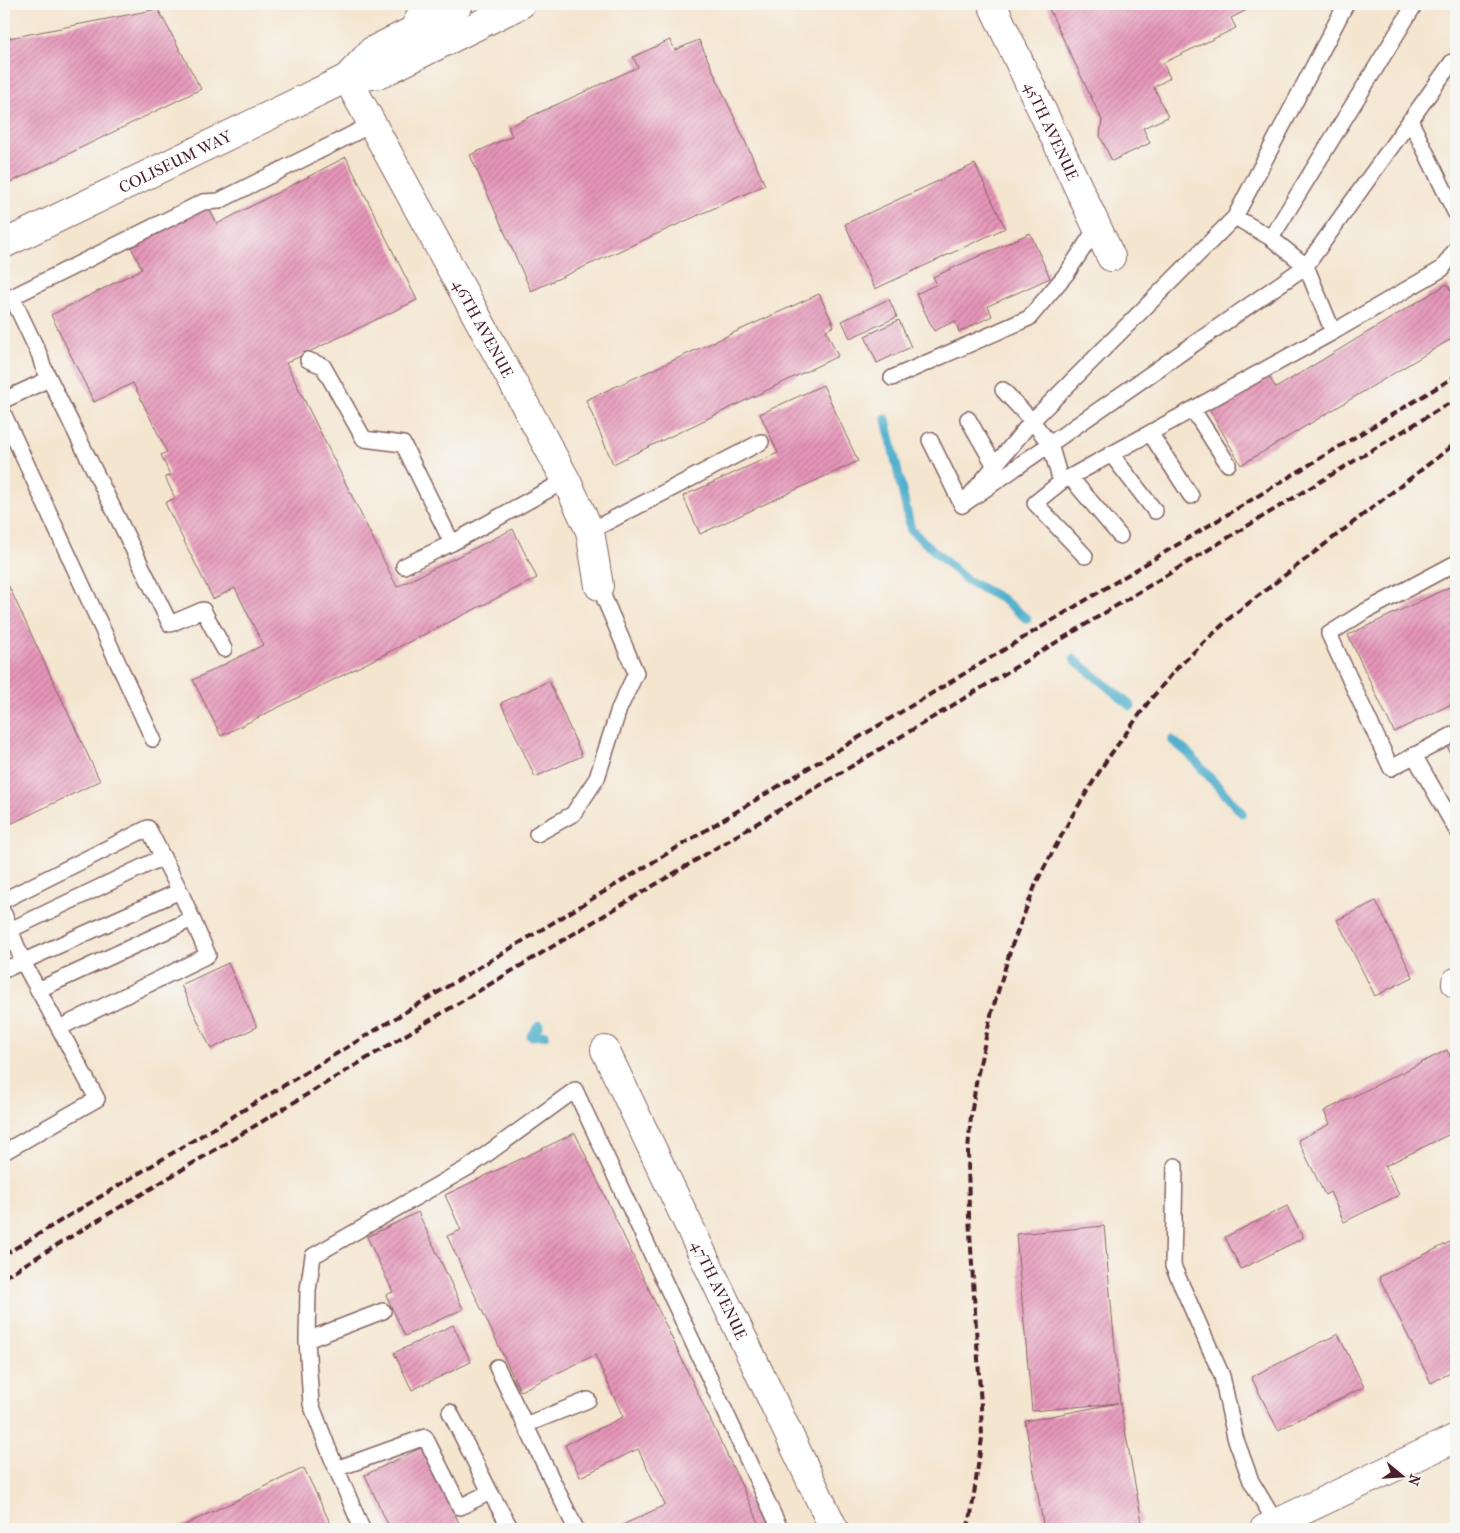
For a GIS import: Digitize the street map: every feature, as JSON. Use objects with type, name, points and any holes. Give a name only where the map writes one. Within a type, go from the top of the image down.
[{"type":"main road","points":[[414,30],[426,4]]},
{"type":"main road","name":"COLISEUM WAY","points":[[347,78],[372,51],[459,4]]},
{"type":"main road","name":"COLISEUM WAY","points":[[4,244],[347,78],[380,74],[521,4]]},
{"type":"main road","name":"45TH AVENUE","points":[[992,4],[1111,257]]},
{"type":"main road","name":"46TH AVENUE","points":[[347,78],[566,480],[590,531],[599,586]]},
{"type":"main road","name":"47TH AVENUE","points":[[604,1050],[834,1529]]},
{"type":"main road","points":[[1270,1526],[1456,1438]]},
{"type":"lane","points":[[962,505],[1032,421],[1235,216],[1346,4]]},
{"type":"lane","points":[[1271,238],[1415,4]]},
{"type":"lane","points":[[962,505],[1306,266],[1410,120],[1455,64]]},
{"type":"lane","points":[[1410,120],[1456,214]]},
{"type":"lane","points":[[224,649],[203,610],[170,624],[49,379],[12,296],[203,202],[219,201],[372,124]]},
{"type":"lane","points":[[1235,216],[1271,238],[1306,266],[1333,332]]},
{"type":"lane","points":[[892,378],[1029,318],[1067,273],[1097,228]]},
{"type":"lane","points":[[1085,556],[1035,503],[1066,479],[1333,332],[1442,269],[1456,249]]},
{"type":"lane","points":[[308,360],[323,366],[364,440],[403,444],[452,543]]},
{"type":"lane","points":[[4,400],[49,379]]},
{"type":"lane","points":[[1003,390],[1032,421],[1050,444],[1066,479],[1120,536]]},
{"type":"lane","points":[[1193,410],[1228,464]]},
{"type":"lane","points":[[4,416],[153,739]]},
{"type":"lane","points":[[968,419],[996,466]]},
{"type":"lane","points":[[1150,433],[1191,496]]},
{"type":"lane","points":[[930,440],[962,505]]},
{"type":"lane","points":[[590,531],[762,442]]},
{"type":"lane","points":[[1111,454],[1155,511]]},
{"type":"lane","points":[[404,566],[452,543],[566,480]]},
{"type":"lane","points":[[1456,563],[1362,613],[1329,634],[1391,768],[1456,733]]},
{"type":"lane","points":[[537,834],[573,814],[597,778],[619,710],[636,673],[599,586]]},
{"type":"lane","points":[[1414,756],[1456,830]]},
{"type":"lane","points":[[4,900],[148,828],[180,891],[208,955],[59,1028]]},
{"type":"lane","points":[[10,930],[163,857]]},
{"type":"lane","points":[[4,970],[180,891]]},
{"type":"lane","points":[[4,914],[23,962],[97,1099],[4,1152]]},
{"type":"lane","points":[[38,990],[192,919]]},
{"type":"lane","points":[[362,1529],[310,1404],[307,1340],[308,1290],[313,1256],[469,1167],[575,1090],[780,1529]]},
{"type":"lane","points":[[1175,1166],[1173,1266],[1222,1376],[1235,1437],[1270,1526]]},
{"type":"lane","points":[[307,1340],[383,1311]]},
{"type":"lane","points":[[497,1367],[576,1529]]},
{"type":"lane","points":[[525,1425],[588,1400]]},
{"type":"lane","points":[[450,1412],[490,1492],[511,1529]]},
{"type":"lane","points":[[336,1469],[425,1437],[460,1507],[490,1492]]},
{"type":"building","points":[[1055,4],[1253,4],[1255,6],[1231,18],[1236,28],[1163,63],[1170,78],[1154,87],[1168,117],[1143,128],[1150,143],[1112,161],[1100,136],[1102,120],[1048,7]]},
{"type":"building","points":[[158,9],[201,89],[5,185],[4,39]]},
{"type":"building","points":[[670,40],[675,50],[699,40],[765,185],[531,291],[470,155],[512,136],[508,127],[638,67],[633,57]]},
{"type":"building","points":[[346,157],[417,300],[286,363],[397,587],[513,529],[537,578],[221,736],[193,680],[263,645],[235,588],[213,599],[165,503],[175,498],[165,477],[170,475],[161,455],[167,452],[133,383],[94,402],[51,315],[142,269],[129,243],[207,204],[217,224]]},
{"type":"building","points":[[975,164],[1005,228],[875,289],[845,224]]},
{"type":"building","points":[[1030,233],[1050,278],[988,306],[992,316],[959,332],[955,321],[934,331],[916,294],[937,284],[933,277]]},
{"type":"building","points":[[1447,284],[1456,300],[1456,336],[1241,465],[1208,407],[1267,373],[1276,388]]},
{"type":"building","points":[[819,294],[834,326],[826,330],[838,356],[613,464],[586,400]]},
{"type":"building","points":[[889,299],[897,317],[850,338],[842,321]]},
{"type":"building","points":[[899,320],[911,347],[877,363],[865,336]]},
{"type":"building","points":[[823,385],[858,461],[700,534],[683,496],[778,453],[760,414]]},
{"type":"building","points":[[4,576],[100,781],[4,827]]},
{"type":"building","points":[[1456,584],[1456,702],[1394,732],[1348,635]]},
{"type":"building","points":[[549,681],[582,756],[535,777],[501,703]]},
{"type":"building","points":[[1456,739],[1456,764],[1446,744]]},
{"type":"building","points":[[1376,901],[1413,977],[1375,996],[1337,920]]},
{"type":"building","points":[[228,963],[257,1027],[211,1049],[181,985]]},
{"type":"building","points":[[1447,1050],[1456,1069],[1456,1131],[1385,1166],[1399,1195],[1344,1222],[1330,1192],[1325,1195],[1298,1140],[1330,1124],[1324,1111]]},
{"type":"building","points":[[575,1133],[762,1529],[614,1529],[665,1505],[638,1449],[580,1477],[565,1445],[623,1417],[595,1355],[520,1391],[447,1236],[461,1230],[445,1195]]},
{"type":"building","points":[[1287,1206],[1303,1238],[1241,1269],[1225,1237]]},
{"type":"building","points":[[418,1212],[463,1309],[405,1336],[386,1295],[393,1292],[367,1237]]},
{"type":"building","points":[[1104,1226],[1120,1403],[1142,1522],[1127,1529],[1044,1529],[1025,1421],[1118,1403],[1032,1411],[1016,1234]]},
{"type":"building","points":[[1456,1239],[1456,1370],[1431,1383],[1379,1277]]},
{"type":"building","points":[[453,1325],[471,1362],[412,1390],[394,1353]]},
{"type":"building","points":[[1338,1334],[1364,1387],[1278,1430],[1251,1377]]},
{"type":"building","points":[[423,1447],[462,1529],[390,1529],[365,1475]]},
{"type":"building","points":[[304,1468],[333,1529],[176,1529]]},
{"type":"waterway","points":[[886,419],[911,530],[965,579],[1002,599],[1027,619]]},
{"type":"waterway","points":[[1074,659],[1131,706]]},
{"type":"waterway","points":[[1172,740],[1188,753],[1242,813]]},
{"type":"waterway","points":[[531,1036],[539,1025]]},
{"type":"waterway","points":[[531,1036],[545,1035]]},
{"type":"railway","points":[[4,1255],[1456,376]]},
{"type":"railway","points":[[4,1277],[945,710],[1456,399]]},
{"type":"railway","points":[[967,1529],[971,1515],[982,1438],[969,1217],[968,1150],[971,1116],[977,1077],[991,1015],[1011,948],[1037,881],[1072,816],[1106,761],[1150,700],[1179,666],[1232,616],[1456,443]]}]
